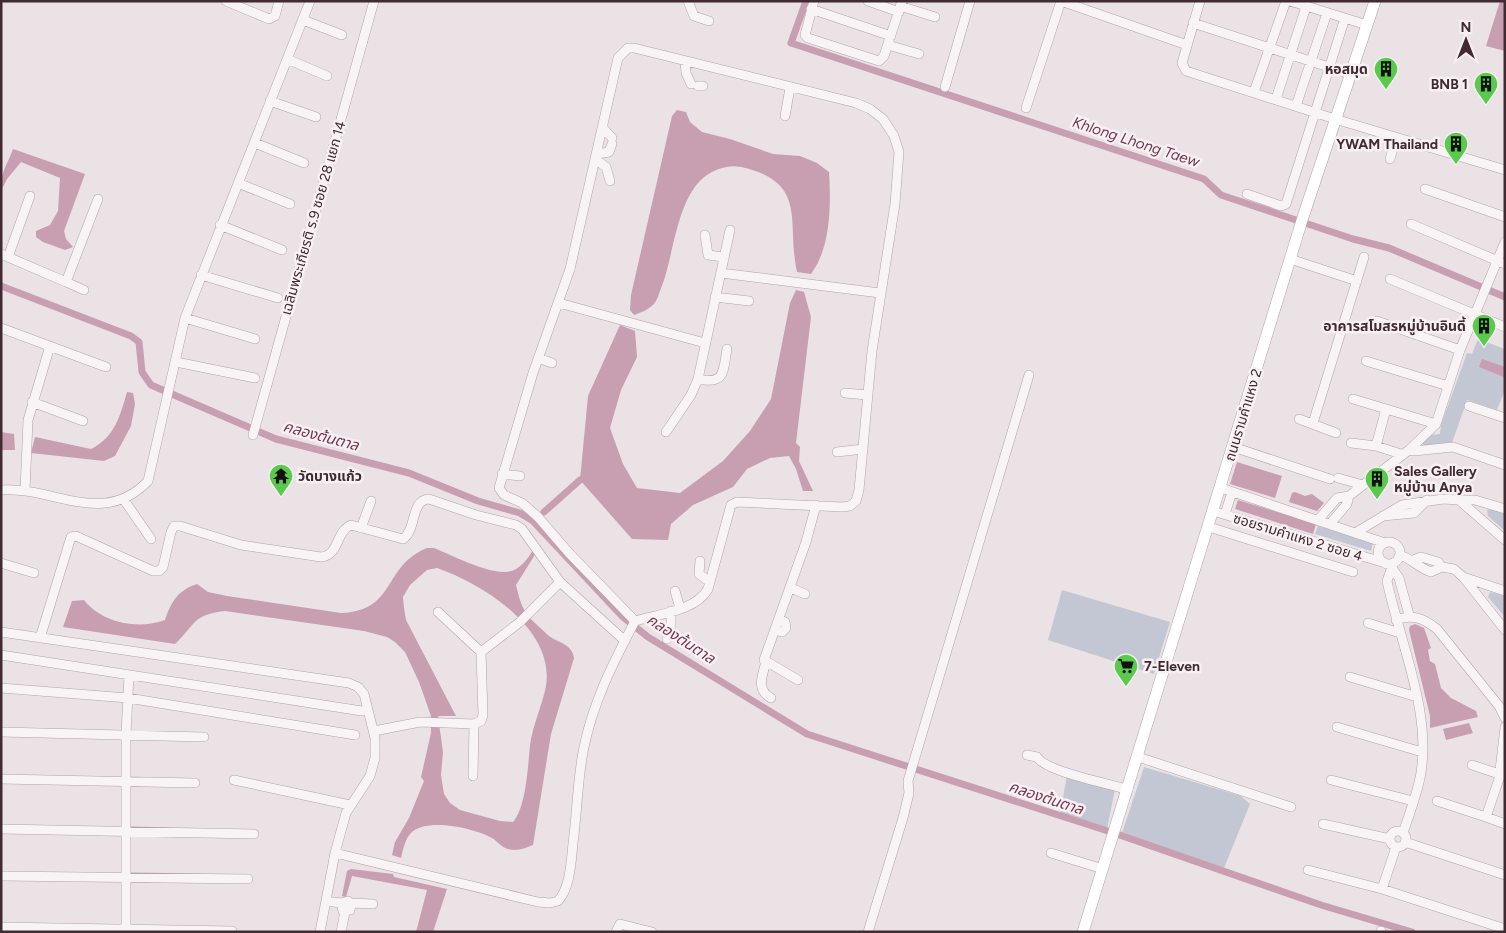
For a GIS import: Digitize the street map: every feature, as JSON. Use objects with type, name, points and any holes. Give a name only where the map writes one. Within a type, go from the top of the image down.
[{"type":"main road","name":"ถนนรามคำแหง 2","points":[[1083,932],[1209,527],[1219,513],[1226,490],[1234,447],[1303,217],[1376,1]]},
{"type":"street","points":[[226,1],[264,19],[272,19],[279,1]]},
{"type":"street","points":[[1,490],[24,491],[71,502],[116,502],[124,500],[137,492],[148,481],[170,391],[185,318],[220,225],[255,143],[270,100],[310,1]]},
{"type":"street","name":"เฉลิมพระเกียรติ ร.9 ซอย 28 แยก 14","points":[[252,435],[374,1]]},
{"type":"street","points":[[688,1],[694,16],[709,21]]},
{"type":"street","points":[[868,1],[900,6],[936,17]]},
{"type":"street","points":[[945,87],[970,1]]},
{"type":"street","points":[[1026,108],[1061,1],[1187,44]]},
{"type":"street","points":[[1200,1],[1182,62],[1186,71],[1396,138],[1505,170]]},
{"type":"street","points":[[1254,92],[1286,1]]},
{"type":"street","points":[[1290,1],[1367,25]]},
{"type":"street","points":[[900,6],[889,40],[884,56],[879,61],[808,38],[804,30],[812,5],[889,40],[919,54]]},
{"type":"street","points":[[1276,99],[1306,6]]},
{"type":"street","points":[[1296,106],[1327,13]]},
{"type":"street","points":[[1247,194],[1281,206],[1286,204],[1345,18]]},
{"type":"street","points":[[303,20],[342,35]]},
{"type":"street","points":[[1192,23],[1350,74]]},
{"type":"street","points":[[335,852],[538,902],[550,903],[558,901],[565,892],[581,764],[590,726],[608,674],[634,623],[697,602],[704,596],[710,582],[731,505],[743,501],[850,506],[856,501],[880,293],[898,176],[899,152],[894,136],[883,119],[870,109],[856,103],[628,48],[618,58],[570,269],[538,358],[499,488],[500,492],[522,503],[538,517],[569,554],[634,623]]},
{"type":"street","points":[[287,59],[327,76]]},
{"type":"street","points":[[685,61],[686,74],[698,85]]},
{"type":"street","points":[[785,116],[790,88]]},
{"type":"street","points":[[270,100],[316,117]]},
{"type":"street","points":[[596,157],[609,152],[612,141],[602,128]]},
{"type":"street","points":[[1390,159],[1396,138]]},
{"type":"street","points":[[255,143],[304,163]]},
{"type":"street","points":[[596,157],[606,167],[610,181]]},
{"type":"street","points":[[238,183],[290,204]]},
{"type":"street","points":[[1425,189],[1505,217]]},
{"type":"street","points":[[30,196],[4,255],[84,290]]},
{"type":"street","points":[[66,282],[98,199]]},
{"type":"street","points":[[1411,224],[1501,262]]},
{"type":"street","points":[[220,225],[282,250]]},
{"type":"street","points":[[666,432],[691,395],[698,379],[704,343],[730,230]]},
{"type":"street","points":[[705,234],[708,255],[724,257]]},
{"type":"street","points":[[1318,520],[1337,498],[1348,496],[1363,485],[1405,452],[1436,424],[1460,350],[1490,279],[1501,262],[1505,242]]},
{"type":"street","points":[[1313,424],[1364,257]]},
{"type":"street","points":[[1290,259],[1357,281]]},
{"type":"street","points":[[721,273],[880,293]]},
{"type":"street","points":[[201,275],[278,298]]},
{"type":"street","points":[[1390,279],[1505,327]]},
{"type":"street","points":[[715,298],[749,301]]},
{"type":"street","points":[[559,303],[704,343]]},
{"type":"street","points":[[185,318],[255,339]]},
{"type":"street","points":[[1377,321],[1460,350]]},
{"type":"street","points":[[1,328],[106,367]]},
{"type":"street","points":[[24,491],[28,420],[50,346]]},
{"type":"street","points":[[698,379],[710,382],[719,378],[723,373],[727,349]]},
{"type":"street","points":[[538,358],[552,363]]},
{"type":"street","points":[[1366,361],[1448,386]]},
{"type":"street","points":[[176,362],[256,378]]},
{"type":"street","points":[[868,932],[903,818],[909,793],[908,781],[1029,375]]},
{"type":"street","points":[[845,393],[868,395]]},
{"type":"street","points":[[1353,400],[1436,424]]},
{"type":"street","points":[[32,402],[83,421]]},
{"type":"street","points":[[1469,406],[1505,418]]},
{"type":"street","points":[[1376,446],[1386,409]]},
{"type":"street","points":[[1299,419],[1336,433]]},
{"type":"street","points":[[1351,443],[1405,452],[1453,447],[1505,464]]},
{"type":"street","points":[[1234,447],[1334,479],[1363,485]]},
{"type":"street","points":[[837,452],[862,449]]},
{"type":"street","points":[[502,474],[520,476]]},
{"type":"street","name":"ซอยรามคำแหง 2 ซอย 4","points":[[1226,490],[1355,533],[1395,543],[1400,549],[1400,555]]},
{"type":"street","points":[[1330,524],[1347,504],[1348,496]]},
{"type":"street","points":[[40,638],[71,537],[76,536],[153,571],[159,571],[163,567],[174,526],[186,527],[241,545],[321,557],[329,556],[334,552],[342,531],[351,524],[403,539],[409,535],[418,503],[423,499],[429,499],[476,515],[516,525],[522,529],[560,582],[626,638]]},
{"type":"street","points":[[124,500],[152,539]]},
{"type":"street","points":[[361,528],[371,500]]},
{"type":"street","points":[[1355,533],[1383,516],[1414,513],[1427,500],[1475,500],[1505,509]]},
{"type":"street","points":[[1459,500],[1505,540]]},
{"type":"street","points":[[771,698],[763,692],[761,686],[766,662],[765,658],[806,542],[816,505]]},
{"type":"street","name":"ซอยรามคำแหง 2 ซอย 4","points":[[1219,513],[1388,565]]},
{"type":"street","points":[[1209,527],[1353,572]]},
{"type":"street","name":"ซอยรามคำแหง 2 ซอย 4","points":[[1385,542],[1380,545],[1378,552],[1388,565]]},
{"type":"street","points":[[1388,565],[1398,560],[1400,555],[1413,560],[1420,568],[1431,572],[1442,567],[1454,569],[1463,577],[1505,630]]},
{"type":"street","points":[[700,561],[699,574],[710,582]]},
{"type":"street","points":[[1,563],[34,573]]},
{"type":"street","points":[[1388,565],[1399,578],[1410,615]]},
{"type":"street","points":[[1323,824],[1400,846],[1420,778],[1422,724],[1417,697],[1387,581],[1388,565]]},
{"type":"street","points":[[1463,577],[1505,591]]},
{"type":"street","points":[[480,652],[520,622],[560,582]]},
{"type":"street","points":[[790,588],[805,594]]},
{"type":"street","points":[[675,591],[680,608]]},
{"type":"street","points":[[667,639],[671,629],[671,611]]},
{"type":"street","points":[[374,731],[420,722],[474,724],[481,721],[483,715],[480,652],[438,612]]},
{"type":"street","points":[[1396,620],[1410,615],[1429,622],[1437,629],[1499,706],[1505,718]]},
{"type":"street","points":[[1368,623],[1400,633]]},
{"type":"street","points":[[1,632],[349,683],[358,687],[364,694],[374,731],[374,766],[350,805],[335,852],[320,932]]},
{"type":"street","points":[[1,655],[362,710]]},
{"type":"street","points":[[766,662],[798,680]]},
{"type":"street","points":[[126,930],[126,734],[129,676]]},
{"type":"street","points":[[1350,677],[1417,697]]},
{"type":"street","points":[[1,688],[128,698],[355,735]]},
{"type":"street","points":[[472,776],[474,724]]},
{"type":"street","points":[[1486,817],[1502,775],[1505,726]]},
{"type":"street","points":[[1336,727],[1422,752]]},
{"type":"street","points":[[1,732],[204,737]]},
{"type":"street","points":[[1027,755],[1037,758],[1040,763],[1053,768],[1128,790]]},
{"type":"street","points":[[1138,757],[1290,807]]},
{"type":"street","points":[[1472,764],[1502,775]]},
{"type":"street","points":[[1,779],[196,783]]},
{"type":"street","points":[[234,780],[350,805]]},
{"type":"street","points":[[1331,780],[1413,801]]},
{"type":"street","points":[[1437,801],[1505,824]]},
{"type":"street","points":[[1,829],[254,834]]},
{"type":"street","points":[[1382,889],[1393,843],[1393,833],[1505,875]]},
{"type":"street","points":[[1051,852],[1102,869]]},
{"type":"street","points":[[1308,870],[1382,889],[1505,929]]},
{"type":"street","points":[[1,876],[248,879]]},
{"type":"street","points":[[326,901],[346,906],[373,904]]},
{"type":"street","points":[[341,932],[346,906]]},
{"type":"street","points":[[616,932],[620,924],[625,924],[652,932]]},
{"type":"street","points":[[1,927],[232,931]]},
{"type":"shaded area","points":[[1500,1],[1505,1],[1505,51],[1486,46]]},
{"type":"shaded area","points":[[677,110],[686,112],[690,122],[702,132],[730,139],[773,154],[800,156],[817,163],[829,172],[830,198],[826,239],[818,263],[811,274],[797,272],[790,206],[786,194],[777,183],[762,174],[741,167],[723,168],[712,172],[701,180],[692,192],[679,221],[657,300],[649,308],[634,315],[630,310],[631,295],[672,116]]},
{"type":"shaded area","points":[[13,149],[85,174],[64,231],[66,239],[73,247],[65,250],[43,242],[36,237],[36,231],[50,225],[58,211],[60,178],[21,162],[7,179],[1,191],[3,173]]},
{"type":"shaded area","points":[[796,290],[804,292],[811,317],[796,443],[800,447],[799,461],[813,491],[803,491],[796,469],[789,456],[770,458],[747,469],[733,487],[693,505],[671,524],[668,540],[632,539],[580,480],[588,396],[620,325],[635,331],[637,357],[621,390],[610,428],[623,464],[637,488],[680,493],[723,461],[750,431],[771,399],[790,303]]},
{"type":"shaded area","points":[[1478,339],[1505,349],[1505,390],[1497,410],[1467,400],[1452,443],[1424,447],[1422,442],[1428,435],[1440,434],[1441,425],[1467,353],[1472,354]]},
{"type":"shaded area","points":[[1482,359],[1505,367],[1504,377],[1479,367]]},
{"type":"shaded area","points":[[127,392],[133,393],[135,404],[131,426],[115,456],[104,461],[31,453],[35,437],[91,449],[99,444],[115,425]]},
{"type":"shaded area","points":[[1,432],[14,434],[15,450],[1,450]]},
{"type":"shaded area","points":[[1237,462],[1282,476],[1275,498],[1230,484]]},
{"type":"shaded area","points":[[1295,492],[1305,496],[1312,494],[1324,503],[1317,511],[1289,502],[1292,493]]},
{"type":"shaded area","points":[[1238,500],[1316,524],[1313,534],[1235,509]]},
{"type":"shaded area","points":[[1491,509],[1505,513],[1505,531],[1488,516],[1487,510]]},
{"type":"shaded area","points":[[1318,526],[1373,543],[1371,551],[1315,534]]},
{"type":"shaded area","points":[[427,548],[434,548],[489,570],[506,572],[519,567],[533,550],[536,553],[516,585],[521,602],[529,617],[549,636],[568,647],[573,653],[574,658],[551,734],[533,845],[511,850],[484,834],[463,828],[439,825],[418,828],[409,835],[401,858],[392,855],[395,842],[409,818],[424,781],[421,777],[431,733],[431,716],[419,682],[405,652],[387,637],[364,631],[225,611],[200,618],[175,644],[63,627],[72,601],[84,600],[100,614],[121,622],[143,624],[165,620],[180,593],[197,584],[208,592],[227,596],[341,613],[359,610],[372,605],[381,596],[402,565]],"holes":[[[437,568],[455,575],[494,597],[512,612],[528,628],[539,646],[546,665],[546,686],[531,737],[524,797],[513,822],[500,821],[460,810],[450,803],[444,794],[441,775],[443,752],[438,716],[456,716],[406,620],[403,597],[410,585],[427,570]]]},
{"type":"shaded area","points":[[1062,590],[1170,622],[1154,674],[1048,640]]},
{"type":"shaded area","points":[[1490,592],[1505,596],[1505,617],[1488,597]]},
{"type":"shaded area","points":[[1415,624],[1424,628],[1431,648],[1428,650],[1430,661],[1435,664],[1441,688],[1451,698],[1476,711],[1478,717],[1430,728],[1430,716],[1409,630],[1410,626]]},
{"type":"shaded area","points":[[1469,723],[1473,733],[1446,740],[1443,729]]},
{"type":"shaded area","points":[[1144,767],[1241,796],[1250,804],[1224,868],[1122,833]]},
{"type":"shaded area","points":[[1067,775],[1115,789],[1107,829],[1060,814]]},
{"type":"shaded area","points":[[351,869],[393,874],[394,877],[447,889],[433,932],[416,932],[427,890],[352,876],[346,897],[342,896],[347,871]]},
{"type":"waterway","name":"Khlong Lhong Taew","points":[[806,1],[791,43],[1204,179],[1221,195],[1353,239],[1389,248],[1505,297]]},
{"type":"waterway","name":"คลองต้นตาล","points":[[1,286],[131,336],[139,342],[142,372],[151,385],[276,439],[409,473],[478,501],[520,513],[533,521],[623,617],[648,637],[807,734],[1111,832],[1321,905],[1412,932]]},
{"type":"waterway","points":[[544,512],[580,480]]},
{"type":"place","name":"หอสมุด","points":[[1386,90]]},
{"type":"place","name":"BNB 1","points":[[1486,105]]},
{"type":"place","name":"YWAM Thailand","points":[[1456,165]]},
{"type":"place","name":"อาคารสโมสรหมู่บ้านอินดี้","points":[[1484,347]]},
{"type":"place","name":"วัดบางแก้ว","points":[[281,497]]},
{"type":"place","name":"Sales Gallery หมู่บ้าน Anya","points":[[1377,500]]},
{"type":"place","name":"7-Eleven","points":[[1126,687]]}]
